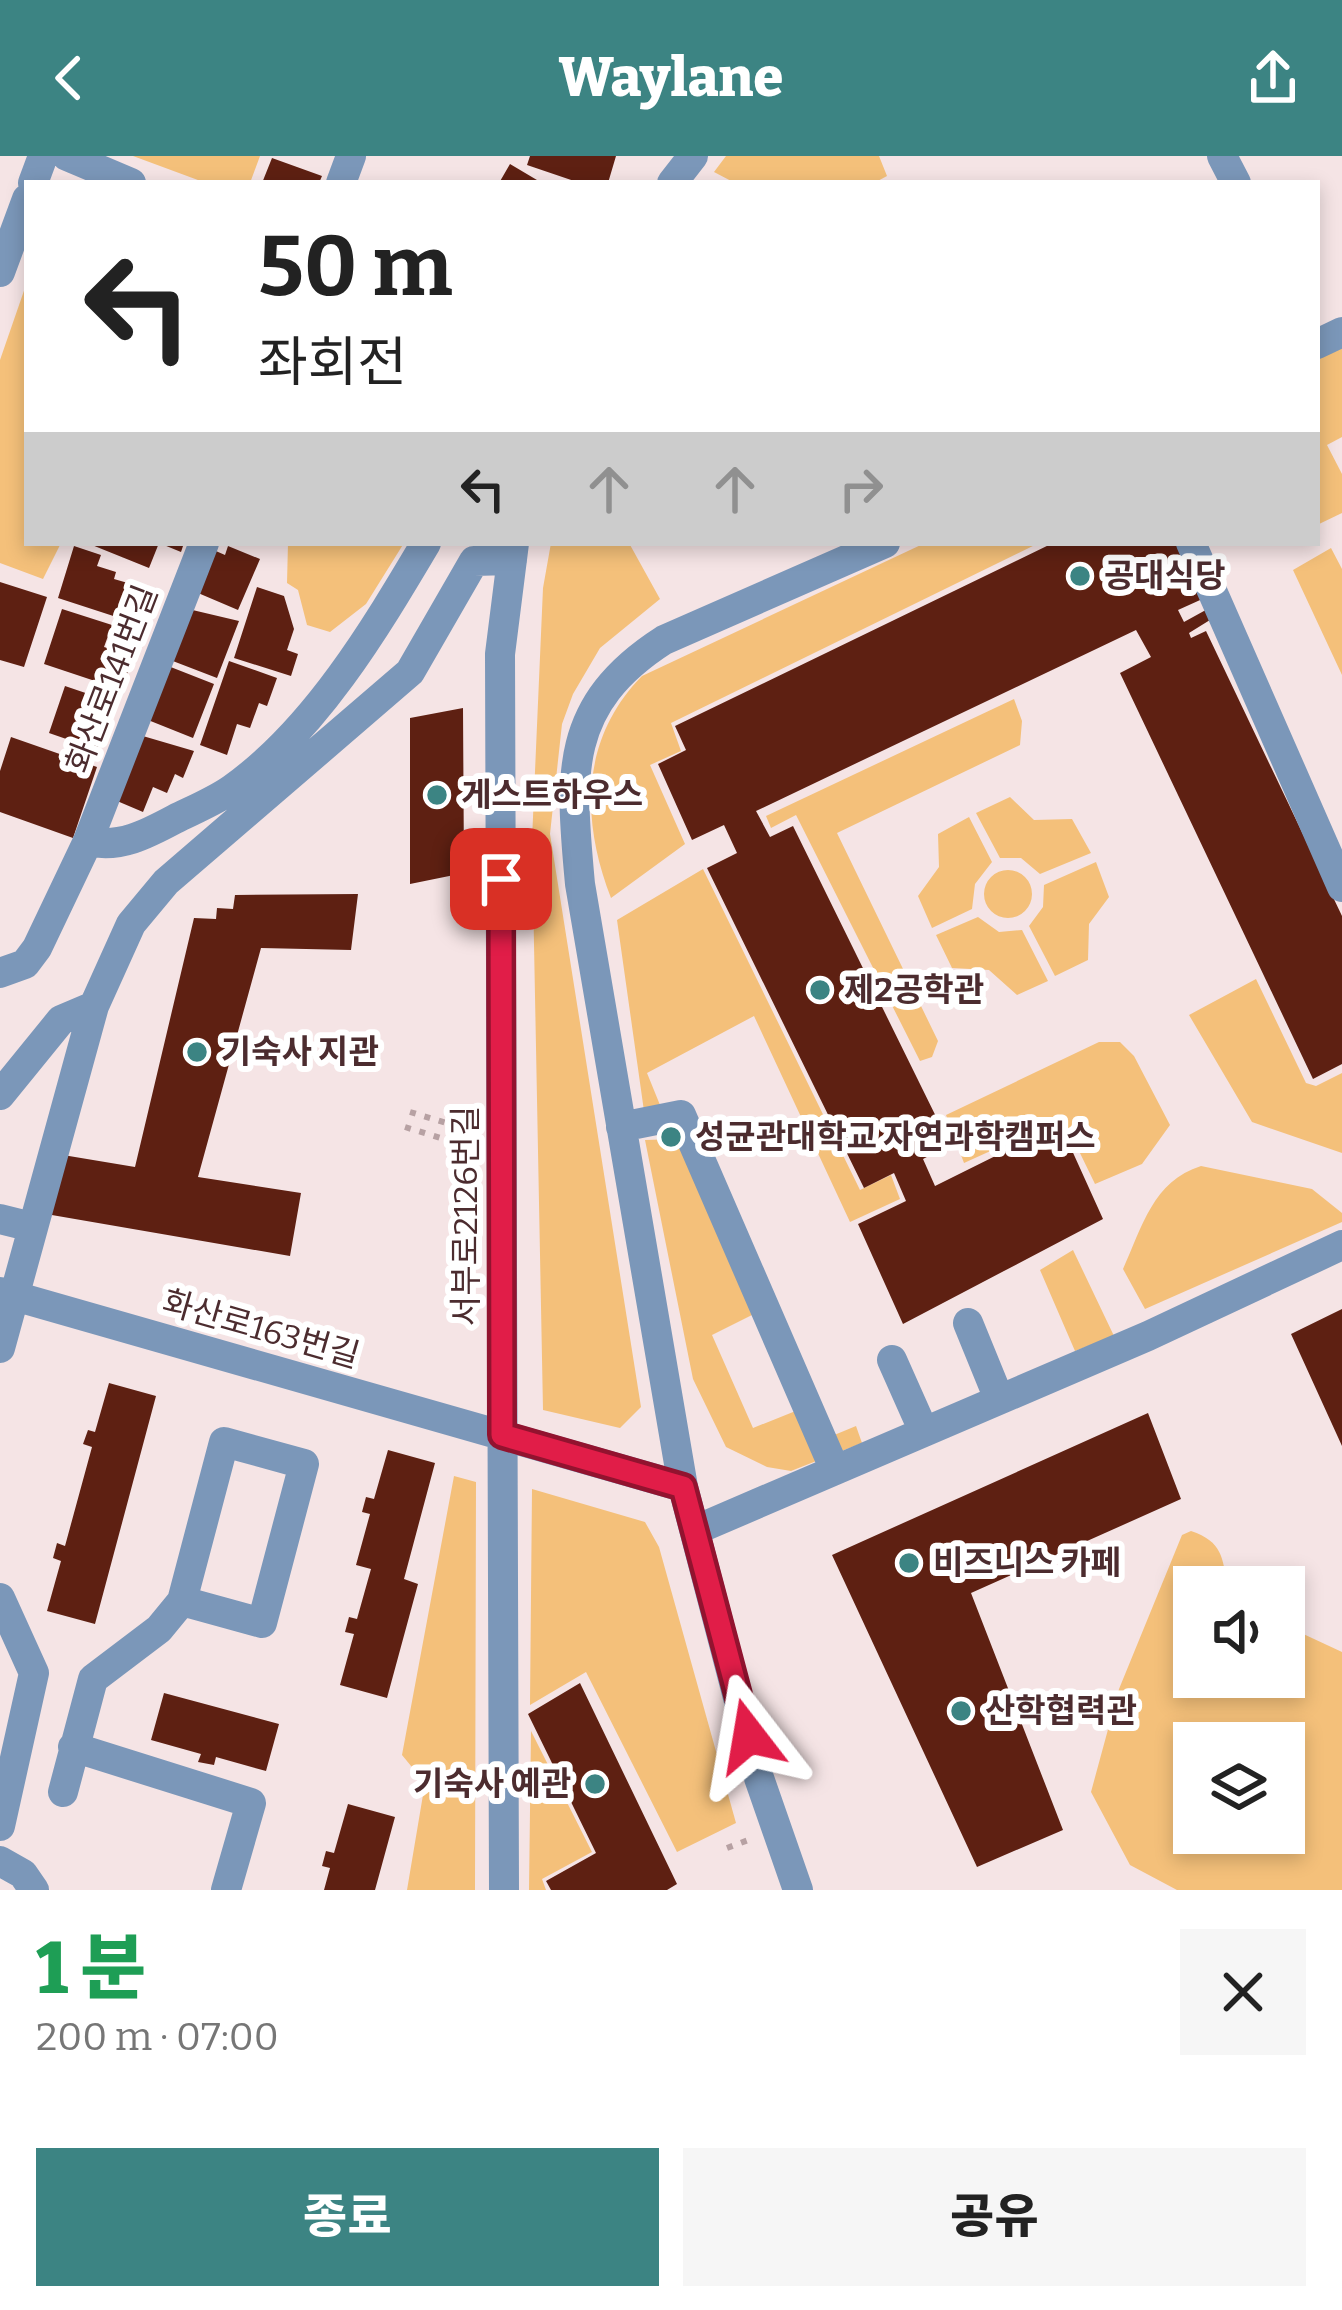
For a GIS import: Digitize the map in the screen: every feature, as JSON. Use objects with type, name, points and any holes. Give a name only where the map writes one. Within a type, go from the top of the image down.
[{"type":"street","points":[[67,156],[124,180]]},
{"type":"street","points":[[674,180],[693,156]]},
{"type":"street","points":[[0,272],[24,207]]},
{"type":"street","name":"화산로141번길","points":[[0,973],[25,964],[37,948],[88,841],[202,546]]},
{"type":"street","points":[[88,841],[110,847],[159,828],[231,790],[291,738],[392,600],[424,546]]},
{"type":"street","points":[[798,1890],[759,1778],[698,1529],[683,1487],[580,884],[572,785],[579,737],[600,694],[648,650],[878,546]]},
{"type":"street","points":[[1192,546],[1342,886]]},
{"type":"street","points":[[0,1348],[7,1294],[32,1227],[94,1006],[110,960],[147,902],[410,672],[474,561],[513,552]]},
{"type":"street","name":"서부로2126번길","points":[[504,1890],[500,654],[513,552]]},
{"type":"street","points":[[0,1095],[62,1020],[94,1006]]},
{"type":"street","points":[[621,1127],[682,1114],[835,1470]]},
{"type":"street","points":[[0,1219],[32,1227]]},
{"type":"street","points":[[698,1529],[1342,1245]]},
{"type":"street","name":"화산로163번길","points":[[7,1294],[683,1487]]},
{"type":"street","points":[[968,1323],[999,1400]]},
{"type":"street","points":[[892,1360],[924,1432]]},
{"type":"street","points":[[62,1792],[94,1678],[159,1629],[182,1601],[224,1442],[304,1464],[262,1623],[182,1601]]},
{"type":"street","points":[[0,1598],[34,1673],[0,1826]]},
{"type":"street","points":[[34,1689],[86,1704]]},
{"type":"street","points":[[73,1747],[251,1803],[226,1890]]},
{"type":"street","points":[[0,1862],[23,1874],[34,1890]]},
{"type":"path","points":[[410,1112],[453,1125]]},
{"type":"path","points":[[404,1127],[447,1140]]},
{"type":"shaded area","points":[[133,156],[260,156],[251,180],[198,180]]},
{"type":"shaded area","points":[[726,156],[879,156],[887,176],[880,180],[729,180],[714,172]]},
{"type":"shaded area","points":[[24,291],[24,546],[60,546],[43,579],[0,563],[0,360]]},
{"type":"shaded area","points":[[1342,344],[1342,437],[1327,445],[1342,474],[1342,513],[1320,524],[1320,354]]},
{"type":"shaded area","points":[[288,546],[402,546],[366,604],[330,632],[307,625],[298,590],[287,583]]},
{"type":"shaded area","points":[[550,546],[631,546],[660,599],[600,648],[573,694],[562,724],[550,834],[641,1407],[620,1428],[543,1410],[532,840],[543,588]]},
{"type":"shaded area","points":[[919,546],[1033,546],[671,723],[681,751],[650,765],[685,844],[611,898],[594,840],[592,782],[607,726],[642,676]]},
{"type":"shaded area","points":[[1331,548],[1342,569],[1342,675],[1293,570]]},
{"type":"shaded area","points":[[1014,699],[1022,721],[1020,745],[837,833],[938,1041],[932,1057],[920,1061],[796,815],[771,828],[766,816]]},
{"type":"shaded area","points":[[1010,797],[1034,820],[1072,819],[1091,853],[1040,874],[1021,858],[1000,858],[976,813]]},
{"type":"shaded area","points":[[969,817],[992,862],[975,884],[972,909],[932,928],[918,896],[939,867],[938,834]]},
{"type":"shaded area","points":[[1096,862],[1109,897],[1089,924],[1088,960],[1055,976],[1029,926],[1043,907],[1044,885]]},
{"type":"shaded area","points":[[703,869],[860,1190],[891,1175],[900,1199],[850,1222],[754,1016],[647,1073],[660,1105],[644,1111],[617,920]]},
{"type":"shaded area","points":[[1008,870],[1025,877],[1032,894],[1025,911],[1008,918],[991,911],[984,894],[991,877]]},
{"type":"shaded area","points":[[978,917],[999,932],[1022,930],[1048,981],[1017,995],[989,970],[952,968],[936,935]]},
{"type":"shaded area","points":[[1256,979],[1306,1083],[1316,1086],[1342,1073],[1342,1153],[1252,1122],[1189,1015]]},
{"type":"shaded area","points":[[1099,1042],[1120,1042],[1134,1056],[1170,1125],[1142,1164],[1095,1184],[1063,1118],[964,1163],[946,1115]]},
{"type":"shaded area","points":[[679,1139],[760,1311],[712,1335],[753,1428],[813,1404],[827,1438],[856,1426],[862,1443],[791,1471],[767,1467],[726,1447],[693,1379],[645,1140]]},
{"type":"shaded area","points":[[1201,1166],[1312,1189],[1342,1213],[1342,1222],[1145,1309],[1123,1269],[1160,1194]]},
{"type":"shaded area","points":[[1073,1250],[1114,1336],[1075,1351],[1040,1270]]},
{"type":"shaded area","points":[[454,1476],[476,1482],[475,1890],[407,1890],[425,1783],[402,1755]]},
{"type":"shaded area","points":[[532,1489],[645,1522],[659,1547],[736,1823],[677,1852],[586,1672],[530,1705]]},
{"type":"shaded area","points":[[1191,1531],[1215,1546],[1224,1566],[1173,1566],[1173,1698],[1305,1698],[1305,1635],[1342,1652],[1342,1890],[1177,1890],[1130,1865],[1091,1792],[1119,1689],[1182,1535]]},
{"type":"shaded area","points":[[531,1731],[592,1852],[542,1879],[546,1890],[529,1890]]},
{"type":"building","points":[[530,156],[616,156],[609,180],[571,180],[527,165]]},
{"type":"building","points":[[272,158],[322,176],[320,180],[263,180]]},
{"type":"building","points":[[510,164],[537,180],[501,180]]},
{"type":"building","points":[[74,546],[101,555],[97,566],[116,572],[114,579],[145,588],[141,600],[148,602],[141,625],[58,598]]},
{"type":"building","points":[[94,546],[158,546],[149,568]]},
{"type":"building","points":[[228,546],[260,559],[238,610],[191,590],[209,548],[225,555]]},
{"type":"building","name":"제2공학관","points":[[1047,546],[1186,546],[1209,596],[1178,610],[1184,622],[1213,606],[1218,615],[1189,633],[1191,638],[1206,631],[1342,916],[1342,1064],[1313,1079],[1120,673],[1151,657],[1136,630],[756,811],[770,837],[793,826],[950,1145],[923,1159],[935,1186],[1060,1124],[1103,1219],[903,1324],[858,1224],[906,1201],[894,1173],[864,1188],[707,868],[737,853],[724,825],[692,840],[658,764],[686,750],[675,726]]},
{"type":"building","points":[[0,582],[47,597],[24,667],[0,660]]},
{"type":"building","points":[[257,587],[284,596],[294,629],[287,650],[298,654],[291,676],[234,658]]},
{"type":"building","points":[[184,608],[239,621],[217,678],[165,658]]},
{"type":"building","points":[[62,609],[112,625],[104,647],[133,656],[122,690],[44,664]]},
{"type":"building","points":[[229,661],[277,678],[267,706],[259,703],[250,728],[237,724],[227,755],[200,745]]},
{"type":"building","points":[[163,664],[214,684],[193,738],[143,718]]},
{"type":"building","points":[[65,686],[115,703],[98,750],[49,733]]},
{"type":"building","name":"게스트하우스","points":[[463,708],[464,873],[410,884],[410,718]]},
{"type":"building","points":[[136,734],[194,751],[183,778],[175,774],[167,793],[153,787],[143,812],[110,798]]},
{"type":"building","points":[[11,737],[97,767],[73,838],[0,812],[0,771]]},
{"type":"building","name":"기숙사 지관","points":[[358,894],[351,950],[261,948],[198,1177],[301,1193],[290,1256],[46,1214],[63,1155],[135,1167],[194,918],[216,919],[217,908],[233,909],[235,895]]},
{"type":"building","points":[[1342,1309],[1342,1446],[1291,1334]]},
{"type":"building","points":[[109,1383],[156,1396],[95,1624],[47,1611],[61,1561],[53,1558],[57,1543],[65,1546],[92,1447],[83,1444],[88,1430],[95,1432]]},
{"type":"building","name":"산학협력관","points":[[1148,1413],[1181,1499],[971,1593],[1063,1830],[977,1867],[832,1555]]},
{"type":"building","points":[[388,1450],[435,1463],[404,1579],[418,1584],[387,1698],[340,1685],[354,1634],[345,1632],[349,1617],[357,1619],[371,1569],[356,1565],[370,1514],[362,1512],[366,1497],[374,1499]]},
{"type":"building","name":"기숙사 예관","points":[[580,1683],[677,1884],[667,1890],[551,1890],[546,1881],[596,1853],[528,1714]]},
{"type":"building","points":[[164,1693],[279,1724],[266,1771],[216,1757],[214,1765],[198,1762],[201,1754],[151,1740]]},
{"type":"building","points":[[348,1804],[395,1817],[375,1890],[324,1890],[330,1868],[322,1866],[326,1851],[334,1853]]},
{"type":"place","name":"공대식당","points":[[1080,576]]},
{"type":"place","name":"게스트하우스","points":[[437,795]]},
{"type":"place","name":"제2공학관","points":[[820,990]]},
{"type":"place","name":"기숙사 지관","points":[[197,1052]]},
{"type":"place","name":"성균관대학교 자연과학캠퍼스","points":[[671,1137]]},
{"type":"place","name":"비즈니스 카페","points":[[909,1563]]},
{"type":"place","name":"산학협력관","points":[[961,1711]]},
{"type":"place","name":"기숙사 예관","points":[[595,1784]]},
{"type":"route","points":[[501,879],[502,1435],[683,1487],[698,1529],[749,1736]]}]
